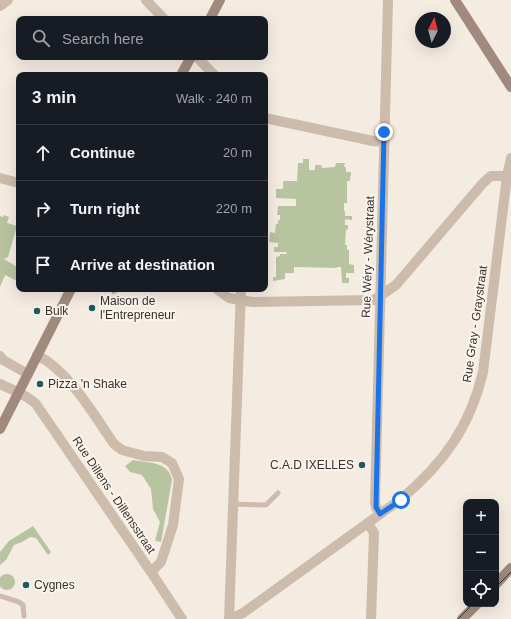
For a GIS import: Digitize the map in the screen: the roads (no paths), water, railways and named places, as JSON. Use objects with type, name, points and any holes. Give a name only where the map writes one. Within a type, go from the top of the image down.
[{"type":"main road","points":[[212,16],[220,0]]},
{"type":"main road","points":[[455,0],[511,87]]},
{"type":"main road","points":[[183,72],[189,60]]},
{"type":"main road","points":[[0,429],[69,292]]},
{"type":"main road","points":[[499,581],[511,568]]},
{"type":"main road","points":[[462,619],[474,607]]},
{"type":"street","points":[[0,6],[8,0]]},
{"type":"street","points":[[146,0],[161,16]]},
{"type":"street","name":"Rue Wéry - Wérystraat","points":[[380,514],[375,503],[388,0]]},
{"type":"street","points":[[200,60],[211,72]]},
{"type":"street","points":[[268,119],[384,142]]},
{"type":"street","name":"Rue Gray - Graystraat","points":[[230,619],[243,613],[412,490],[435,468],[462,428],[472,409],[483,372],[507,176],[511,158]]},
{"type":"street","points":[[221,292],[229,298],[252,302],[374,300],[396,285],[483,183],[491,176],[507,176]]},
{"type":"street","points":[[0,178],[16,182]]},
{"type":"street","points":[[230,619],[229,607],[241,292]]},
{"type":"street","points":[[37,355],[44,358],[73,385],[114,444],[122,450],[144,456],[162,457],[172,463],[179,479],[173,525],[161,562],[151,572]]},
{"type":"street","points":[[0,356],[3,360],[28,374]]},
{"type":"street","name":"Rue Dillens - Dillensstraat","points":[[0,384],[19,392],[31,399],[36,404],[182,619]]},
{"type":"street","points":[[368,523],[374,533],[371,619]]},
{"type":"lane","points":[[233,504],[266,505],[278,493]]},
{"type":"lane","points":[[0,596],[19,602],[23,605],[24,616]]},
{"type":"tram line","points":[[499,584],[511,572]]},
{"type":"tram line","points":[[458,619],[470,607]]},
{"type":"place","name":"Maison de l'Entrepreneur","points":[[92,308]]},
{"type":"place","name":"Bulk","points":[[37,311]]},
{"type":"place","name":"Pizza 'n Shake","points":[[40,384]]},
{"type":"place","name":"C.A.D IXELLES","points":[[362,465]]},
{"type":"place","name":"Cygnes","points":[[26,585]]}]
